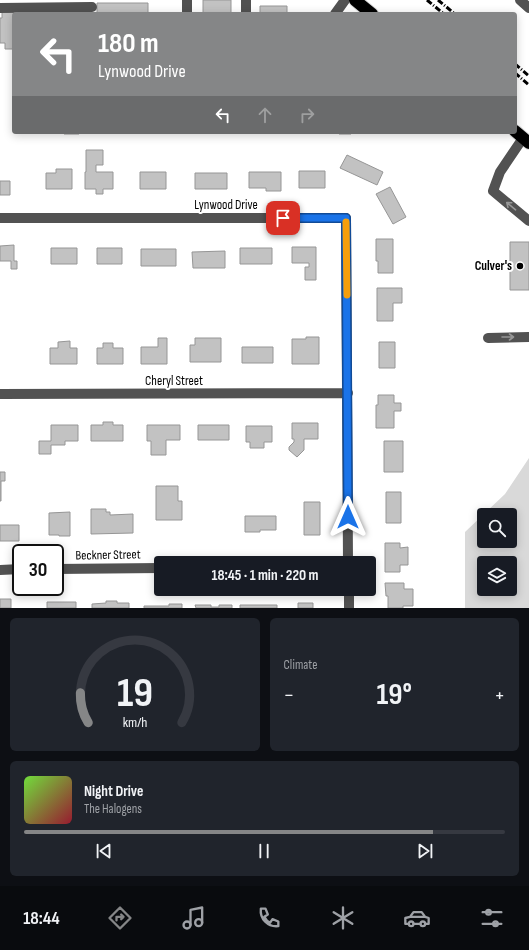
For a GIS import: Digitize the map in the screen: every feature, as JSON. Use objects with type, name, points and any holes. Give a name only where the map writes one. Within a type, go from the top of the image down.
[{"type":"highway","points":[[355,0],[370,12]]},
{"type":"street","points":[[187,0],[187,12]]},
{"type":"street","points":[[246,0],[246,12]]},
{"type":"street","points":[[336,12],[345,0]]},
{"type":"street","points":[[520,0],[529,8]]},
{"type":"street","points":[[0,8],[92,7]]},
{"type":"street","points":[[522,137],[500,172],[493,191],[529,221]]},
{"type":"street","name":"Lynwood Drive","points":[[0,218],[346,218],[348,556]]},
{"type":"street","points":[[488,338],[529,337]]},
{"type":"street","name":"Cheryl Street","points":[[0,394],[348,393]]},
{"type":"street","name":"Beckner Street","points":[[64,569],[154,568]]},
{"type":"street","points":[[0,570],[12,569]]},
{"type":"street","points":[[348,596],[349,608]]},
{"type":"shaded area","points":[[529,458],[529,608],[465,608],[465,532],[477,521],[477,548],[517,548],[517,508],[490,508],[505,494]]},
{"type":"building","points":[[203,0],[231,0],[231,12],[203,12]]},
{"type":"building","points":[[97,3],[148,3],[148,12],[97,12]]},
{"type":"building","points":[[260,6],[287,6],[287,12],[260,12]]},
{"type":"building","points":[[2,11],[14,11],[12,12],[12,49],[5,49],[5,43],[0,43],[0,18],[2,18]]},
{"type":"building","points":[[86,150],[103,150],[103,165],[96,165],[96,172],[113,172],[113,189],[103,189],[103,194],[96,194],[96,189],[85,189]]},
{"type":"building","points":[[347,155],[383,172],[377,185],[340,168]]},
{"type":"building","points":[[56,169],[72,169],[72,189],[46,189],[46,173],[56,173]]},
{"type":"building","points":[[299,171],[325,171],[325,188],[299,188]]},
{"type":"building","points":[[140,172],[166,172],[166,189],[140,189]]},
{"type":"building","points":[[249,172],[281,172],[281,191],[266,191],[266,188],[249,188]]},
{"type":"building","points":[[195,173],[227,173],[227,189],[195,189]]},
{"type":"building","points":[[0,181],[10,181],[10,195],[0,195]]},
{"type":"building","points":[[390,187],[406,217],[393,224],[376,194]]},
{"type":"building","points":[[376,239],[393,239],[393,273],[378,273],[378,261],[376,261]]},
{"type":"building","name":"Culver's","points":[[510,242],[529,242],[529,290],[510,290]]},
{"type":"building","points":[[14,245],[14,261],[17,261],[17,269],[11,269],[11,261],[0,261],[0,246]]},
{"type":"building","points":[[292,247],[316,247],[316,280],[305,280],[305,267],[309,267],[309,263],[292,263]]},
{"type":"building","points":[[51,248],[77,248],[77,264],[51,264]]},
{"type":"building","points":[[97,248],[122,248],[122,264],[97,264]]},
{"type":"building","points":[[240,248],[272,248],[272,264],[240,264]]},
{"type":"building","points":[[141,249],[176,249],[176,266],[141,266]]},
{"type":"building","points":[[225,251],[225,268],[193,268],[192,252]]},
{"type":"building","points":[[377,288],[402,288],[402,303],[393,303],[393,321],[377,321]]},
{"type":"building","points":[[306,337],[319,337],[319,364],[292,364],[292,339],[306,339]]},
{"type":"building","points":[[158,338],[167,338],[167,364],[141,364],[141,347],[158,347]]},
{"type":"building","points":[[195,338],[221,338],[221,362],[190,362],[190,345],[195,345]]},
{"type":"building","points":[[70,341],[70,348],[77,348],[77,364],[50,364],[50,348],[58,348],[58,342]]},
{"type":"building","points":[[379,342],[395,342],[395,368],[379,368]]},
{"type":"building","points":[[103,343],[113,343],[113,348],[123,348],[123,364],[97,364],[97,348],[103,348]]},
{"type":"building","points":[[242,347],[273,347],[273,363],[242,363]]},
{"type":"building","points":[[378,395],[394,395],[394,403],[401,403],[401,411],[394,411],[394,428],[376,428],[376,405],[378,405]]},
{"type":"building","points":[[103,422],[113,422],[113,425],[123,425],[123,441],[91,441],[91,425],[103,425]]},
{"type":"building","points":[[292,423],[318,423],[318,439],[304,439],[304,450],[297,457],[289,450],[289,447],[294,442],[294,439],[292,439]]},
{"type":"building","points":[[51,425],[78,425],[78,441],[65,441],[65,445],[51,445],[51,454],[39,454],[39,441],[51,441]]},
{"type":"building","points":[[147,425],[180,425],[180,440],[166,440],[166,455],[151,455],[151,441],[147,441]]},
{"type":"building","points":[[198,425],[229,425],[229,440],[198,440]]},
{"type":"building","points":[[246,426],[272,426],[272,442],[264,442],[264,448],[250,448],[250,442],[246,442]]},
{"type":"building","points":[[384,441],[403,441],[403,472],[384,472]]},
{"type":"building","points":[[0,472],[5,472],[5,481],[1,481],[1,501],[0,501]]},
{"type":"building","points":[[156,486],[178,486],[178,501],[182,501],[182,520],[156,520]]},
{"type":"building","points":[[386,492],[401,492],[401,523],[386,523]]},
{"type":"building","points":[[304,502],[320,502],[320,535],[304,535]]},
{"type":"building","points":[[91,509],[106,509],[106,512],[110,512],[110,515],[133,514],[133,533],[91,534]]},
{"type":"building","points":[[70,512],[70,536],[49,535],[49,513]]},
{"type":"building","points":[[245,516],[276,516],[276,530],[245,532]]},
{"type":"building","points":[[0,525],[19,525],[19,541],[0,541]]},
{"type":"building","points":[[385,543],[400,543],[400,548],[408,547],[408,565],[400,565],[400,572],[385,572]]},
{"type":"building","points":[[385,583],[404,583],[404,589],[413,589],[413,606],[388,608],[388,596],[386,596]]},
{"type":"building","points":[[0,599],[11,599],[11,608],[0,608]]},
{"type":"building","points":[[106,601],[129,603],[129,608],[92,608],[92,604],[106,603]]},
{"type":"building","points":[[47,602],[76,602],[76,608],[47,608]]},
{"type":"building","points":[[298,603],[313,603],[313,608],[298,608]]},
{"type":"building","points":[[169,604],[182,604],[182,608],[144,608],[144,606],[169,606]]},
{"type":"building","points":[[195,605],[211,605],[211,607],[219,607],[219,605],[232,605],[232,608],[196,608]]},
{"type":"building","points":[[240,605],[277,605],[277,608],[240,608]]},
{"type":"railway","points":[[427,0],[442,12]]},
{"type":"railway","points":[[438,0],[453,12]]},
{"type":"railway","points":[[517,66],[529,76]]},
{"type":"railway","points":[[517,75],[529,85]]},
{"type":"slow traffic","points":[[346,222],[347,295]]},
{"type":"place","name":"Culver's","points":[[520,266]]},
{"type":"route","points":[[283,218],[346,218],[348,517]]}]
